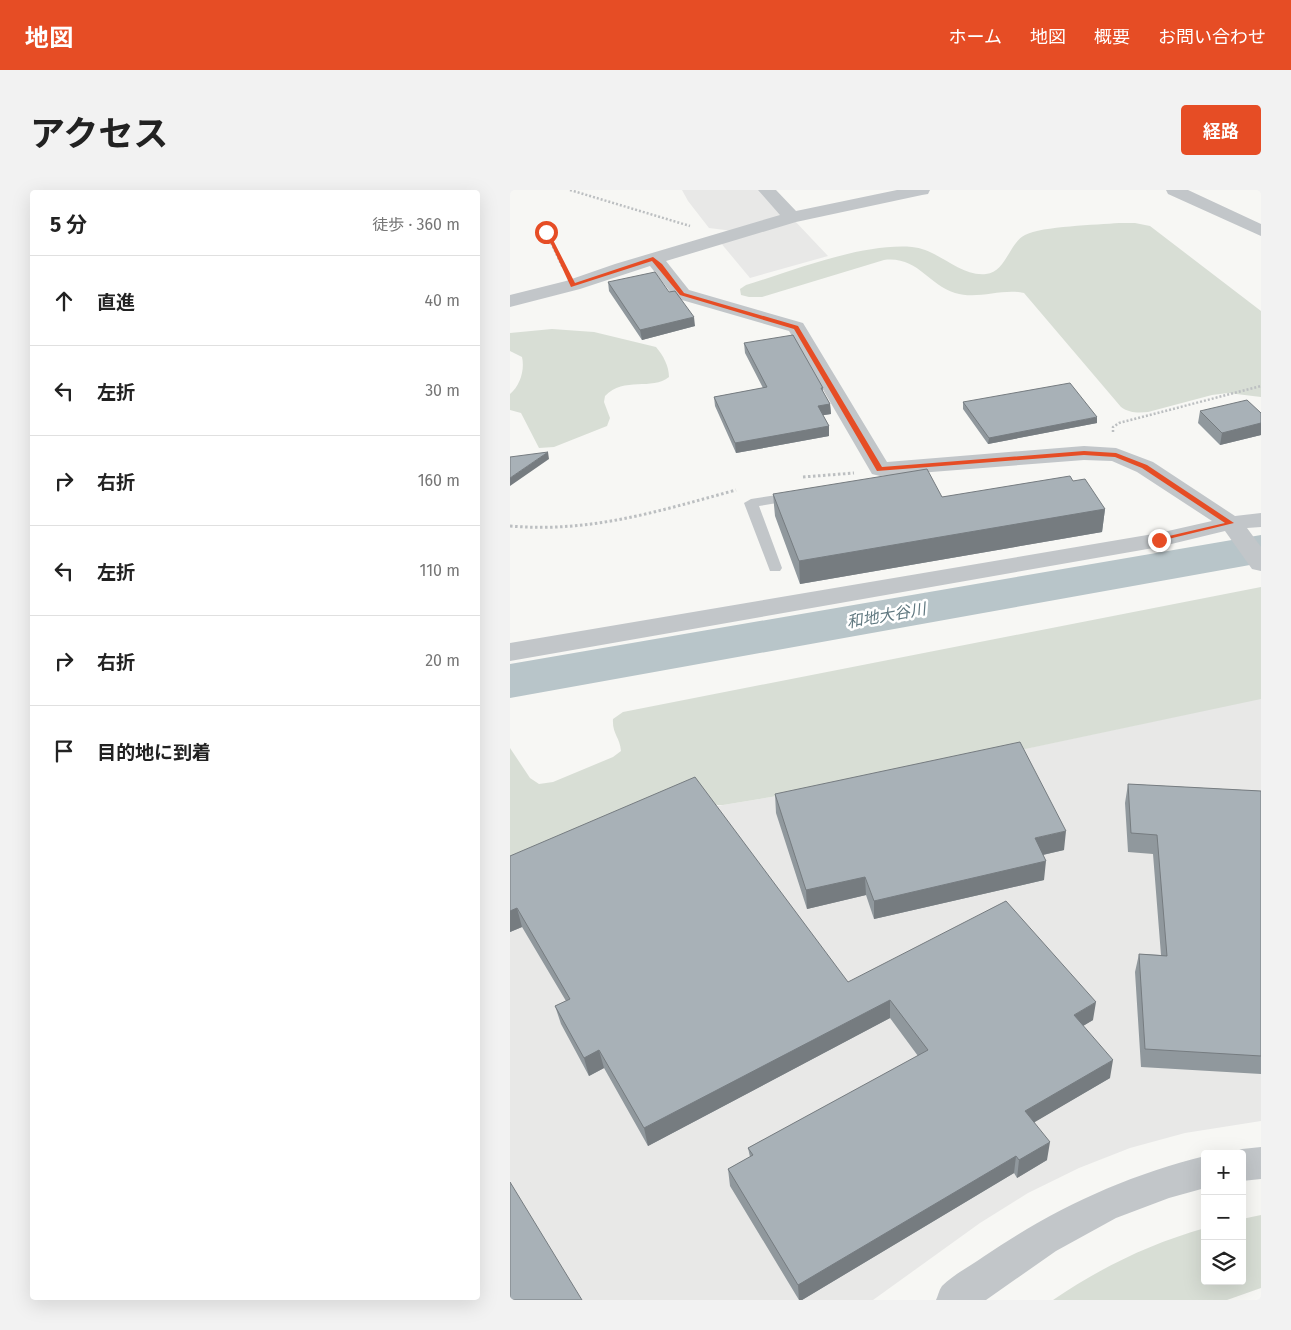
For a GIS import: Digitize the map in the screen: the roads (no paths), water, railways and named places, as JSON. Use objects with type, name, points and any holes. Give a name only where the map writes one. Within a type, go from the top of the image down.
[{"type":"street","points":[[766,190],[792,217]]},
{"type":"street","points":[[510,301],[573,285],[792,217],[922,190]]},
{"type":"street","points":[[1174,190],[1261,231]]},
{"type":"street","points":[[653,259],[660,265],[682,294],[796,327],[883,476],[1084,453],[1116,455],[1145,467],[1233,526],[1261,564]]},
{"type":"street","points":[[510,652],[1159,540],[1261,520]]},
{"type":"street","points":[[1246,1165],[1261,1163]]},
{"type":"street","points":[[955,1300],[1054,1230],[1102,1206],[1151,1187],[1201,1173]]},
{"type":"lane","points":[[775,568],[751,503],[810,494]]},
{"type":"waterway","name":"和地大谷川","points":[[510,681],[1261,549]]}]
